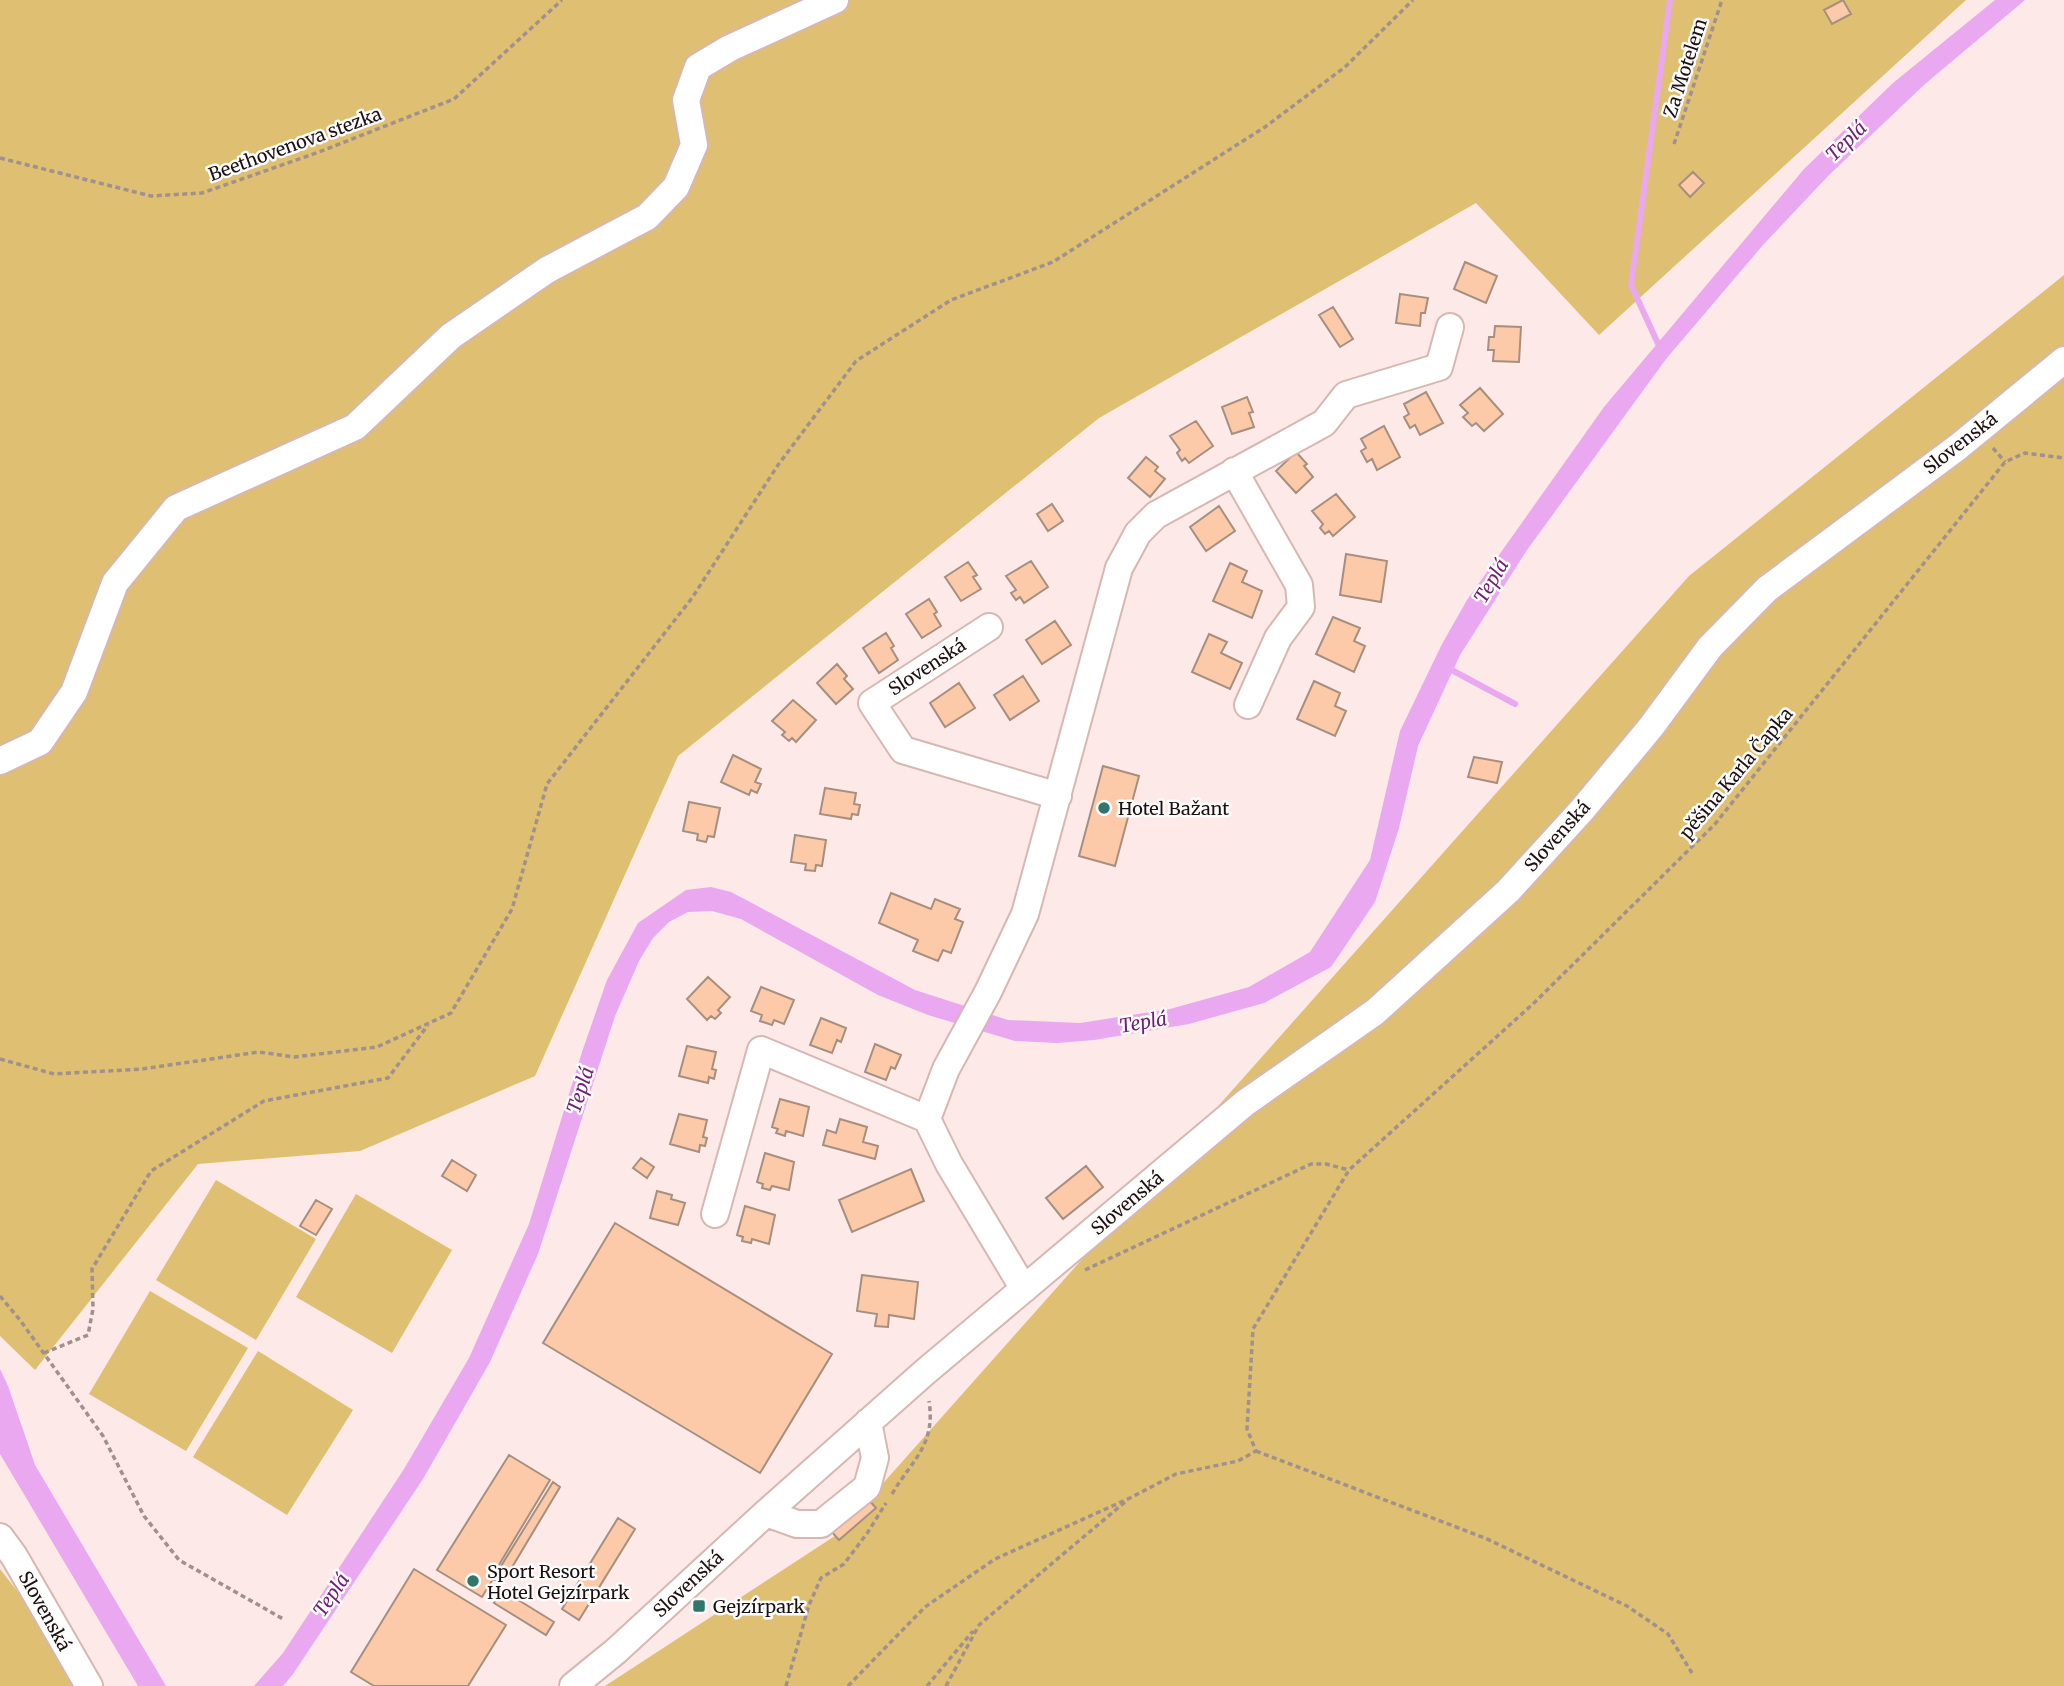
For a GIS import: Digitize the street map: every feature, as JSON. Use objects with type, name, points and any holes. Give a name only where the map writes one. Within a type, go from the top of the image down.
[{"type":"street","points":[[0,761],[40,742],[74,692],[115,583],[176,508],[355,427],[451,336],[547,270],[647,217],[676,187],[694,145],[687,100],[698,67],[730,48],[835,0]]},
{"type":"street","points":[[927,1119],[946,1069],[988,992],[1025,915],[1119,568],[1138,533],[1156,515],[1324,423],[1346,395],[1438,367],[1450,327]]},
{"type":"street","name":"Slovenská","points":[[573,1686],[616,1651],[925,1371],[1245,1103],[1375,1012],[1508,891],[1582,810],[1651,727],[1710,648],[1767,589],[1958,447],[2064,359]]},
{"type":"street","points":[[1234,471],[1299,585],[1301,607],[1278,638],[1248,705]]},
{"type":"street","name":"Slovenská","points":[[989,627],[872,703],[902,750],[1058,796]]},
{"type":"street","points":[[715,1214],[761,1050],[927,1119],[949,1164],[1024,1289]]},
{"type":"street","points":[[766,1513],[797,1524],[821,1524],[867,1487],[875,1458],[868,1422]]},
{"type":"street","name":"Slovenská","points":[[0,1536],[89,1686]]},
{"type":"path","name":"Beethovenova stezka","points":[[0,158],[151,196],[202,193],[319,152],[454,99],[562,0]]},
{"type":"path","points":[[0,1059],[54,1074],[142,1069],[259,1052],[294,1057],[377,1046],[451,1013],[512,909],[547,783],[692,598],[778,465],[856,361],[951,300],[1053,262],[1265,127],[1345,67],[1413,0]]},
{"type":"path","name":"Za Motelem","points":[[1674,144],[1722,0]]},
{"type":"path","name":"pěšina Karla Čapka","points":[[1256,1451],[1247,1429],[1253,1329],[1349,1170],[1534,1003],[1716,824],[2005,462],[2025,453],[2064,458]]},
{"type":"path","points":[[44,1353],[88,1335],[93,1309],[92,1269],[151,1171],[264,1101],[388,1078],[429,1023]]},
{"type":"path","points":[[1079,1273],[1311,1164],[1326,1164],[1349,1170]]},
{"type":"path","points":[[0,1296],[103,1436],[144,1516],[179,1560],[285,1620]]},
{"type":"path","points":[[786,1686],[809,1605],[821,1577],[844,1564],[854,1552],[923,1447],[932,1420],[925,1371]]},
{"type":"path","points":[[848,1686],[925,1607],[995,1559],[1176,1474],[1238,1461],[1256,1451],[1485,1538],[1627,1606],[1668,1634],[1692,1673]]},
{"type":"path","points":[[927,1686],[979,1625],[1130,1497]]},
{"type":"path","points":[[946,1686],[979,1625]]},
{"type":"shaded area","points":[[0,0],[1966,0],[1599,335],[1476,203],[1099,418],[678,756],[535,1076],[360,1151],[198,1164],[35,1370],[0,1336]]},
{"type":"shaded area","points":[[2064,275],[2064,1686],[605,1686],[838,1534],[1689,576]]},
{"type":"shaded area","points":[[216,1180],[316,1239],[256,1340],[156,1280]]},
{"type":"shaded area","points":[[356,1194],[452,1250],[392,1353],[296,1297]]},
{"type":"shaded area","points":[[150,1291],[248,1348],[186,1451],[89,1394]]},
{"type":"shaded area","points":[[258,1351],[353,1410],[287,1515],[193,1457]]},
{"type":"shaded area","points":[[0,1569],[91,1686],[0,1686]]},
{"type":"water","name":"Teplá","points":[[1995,0],[2025,0],[1925,84],[1829,175],[1763,245],[1666,359],[1527,550],[1460,655],[1418,746],[1399,828],[1375,902],[1331,967],[1264,1003],[1189,1024],[1094,1040],[1057,1043],[1015,1041],[928,1015],[878,995],[741,919],[712,911],[688,912],[669,922],[653,938],[639,961],[615,1016],[538,1254],[490,1362],[423,1479],[293,1674],[283,1686],[254,1686],[283,1653],[404,1469],[469,1358],[529,1224],[607,980],[638,923],[686,890],[711,887],[731,892],[915,990],[1008,1020],[1080,1023],[1170,1009],[1249,987],[1310,952],[1370,860],[1400,731],[1442,644],[1467,600],[1604,407],[1804,169],[1893,83]]},
{"type":"water","points":[[0,1369],[35,1465],[166,1686],[138,1686],[0,1454]]},
{"type":"building","points":[[1843,0],[1851,14],[1832,24],[1824,10]]},
{"type":"building","points":[[1693,172],[1704,183],[1690,197],[1679,185]]},
{"type":"building","points":[[1465,262],[1497,276],[1486,303],[1454,289]]},
{"type":"building","points":[[1400,294],[1428,298],[1425,313],[1421,313],[1420,326],[1396,323]]},
{"type":"building","points":[[1333,307],[1353,339],[1340,347],[1319,315]]},
{"type":"building","points":[[1495,326],[1521,327],[1519,362],[1493,361],[1494,350],[1488,350],[1489,337],[1494,337]]},
{"type":"building","points":[[1480,388],[1503,414],[1484,431],[1476,423],[1472,426],[1463,417],[1468,413],[1460,405]]},
{"type":"building","points":[[1426,392],[1443,423],[1420,435],[1415,425],[1410,428],[1404,417],[1409,414],[1404,404]]},
{"type":"building","points":[[1247,397],[1253,412],[1249,413],[1254,427],[1232,434],[1222,407]]},
{"type":"building","points":[[1196,421],[1213,446],[1189,463],[1185,458],[1182,461],[1177,453],[1180,450],[1170,436]]},
{"type":"building","points":[[1384,426],[1400,457],[1377,470],[1372,459],[1367,462],[1361,451],[1366,448],[1361,439]]},
{"type":"building","points":[[1296,452],[1307,464],[1304,466],[1313,477],[1296,493],[1276,471]]},
{"type":"building","points":[[1146,457],[1158,467],[1155,471],[1165,479],[1150,497],[1128,478]]},
{"type":"building","points":[[1336,494],[1355,517],[1333,536],[1329,531],[1325,534],[1320,528],[1323,524],[1312,511]]},
{"type":"building","points":[[1052,504],[1063,521],[1048,531],[1037,514]]},
{"type":"building","points":[[1219,506],[1235,531],[1206,551],[1190,527]]},
{"type":"building","points":[[1346,554],[1387,561],[1381,602],[1340,595]]},
{"type":"building","points":[[1031,561],[1048,587],[1024,603],[1020,597],[1016,600],[1011,593],[1016,590],[1006,576]]},
{"type":"building","points":[[968,562],[977,575],[973,577],[981,589],[961,601],[945,577]]},
{"type":"building","points":[[1230,563],[1247,571],[1242,582],[1262,591],[1252,618],[1213,601]]},
{"type":"building","points":[[929,599],[941,626],[922,638],[906,614]]},
{"type":"building","points":[[1333,617],[1360,628],[1354,641],[1365,646],[1354,672],[1316,654]]},
{"type":"building","points":[[1055,621],[1071,645],[1042,664],[1026,640]]},
{"type":"building","points":[[886,633],[898,660],[879,673],[863,648]]},
{"type":"building","points":[[1209,634],[1227,642],[1221,653],[1242,663],[1230,689],[1192,672]]},
{"type":"building","points":[[837,664],[847,676],[844,679],[853,689],[836,704],[817,683]]},
{"type":"building","points":[[1023,676],[1039,701],[1010,720],[994,695]]},
{"type":"building","points":[[1314,681],[1340,693],[1335,706],[1346,711],[1335,736],[1297,719]]},
{"type":"building","points":[[959,683],[975,708],[945,727],[930,703]]},
{"type":"building","points":[[793,700],[816,720],[796,742],[792,738],[789,741],[782,735],[785,732],[772,721]]},
{"type":"building","points":[[733,755],[761,769],[755,782],[761,784],[757,793],[751,790],[749,795],[721,782]]},
{"type":"building","points":[[1474,757],[1502,762],[1497,783],[1468,777]]},
{"type":"building","points":[[1103,766],[1139,776],[1115,866],[1079,856]]},
{"type":"building","points":[[825,788],[856,793],[854,804],[860,805],[858,815],[852,814],[851,819],[820,814]]},
{"type":"building","points":[[689,802],[720,808],[714,837],[708,836],[706,842],[697,840],[698,834],[683,831]]},
{"type":"building","points":[[795,835],[826,840],[822,866],[816,865],[815,871],[805,870],[806,864],[791,862]]},
{"type":"building","points":[[891,893],[931,909],[935,899],[960,909],[955,919],[963,922],[951,953],[943,950],[938,961],[913,951],[918,940],[879,923]]},
{"type":"building","points":[[708,977],[730,997],[718,1010],[721,1013],[715,1019],[711,1016],[707,1020],[687,999]]},
{"type":"building","points":[[761,987],[794,1000],[784,1024],[774,1020],[772,1025],[760,1021],[762,1015],[751,1011]]},
{"type":"building","points":[[821,1018],[846,1028],[841,1042],[837,1040],[832,1053],[810,1045]]},
{"type":"building","points":[[875,1044],[901,1055],[895,1069],[891,1067],[886,1080],[865,1072]]},
{"type":"building","points":[[687,1046],[716,1052],[712,1069],[716,1070],[714,1079],[709,1077],[708,1083],[679,1076]]},
{"type":"building","points":[[780,1099],[809,1107],[803,1136],[786,1131],[785,1136],[776,1133],[778,1129],[772,1127]]},
{"type":"building","points":[[679,1114],[707,1120],[703,1137],[707,1138],[705,1146],[700,1145],[699,1152],[670,1144]]},
{"type":"building","points":[[840,1119],[867,1127],[863,1142],[878,1146],[875,1159],[823,1145],[827,1130],[836,1133]]},
{"type":"building","points":[[765,1153],[794,1162],[789,1190],[772,1186],[770,1190],[762,1188],[763,1184],[757,1182]]},
{"type":"building","points":[[641,1158],[654,1167],[647,1178],[633,1168]]},
{"type":"building","points":[[452,1160],[476,1175],[467,1191],[442,1176]]},
{"type":"building","points":[[1086,1166],[1103,1187],[1063,1219],[1046,1198]]},
{"type":"building","points":[[911,1169],[924,1201],[852,1232],[839,1200]]},
{"type":"building","points":[[657,1191],[672,1195],[671,1199],[685,1203],[678,1225],[650,1218]]},
{"type":"building","points":[[316,1200],[332,1209],[316,1235],[300,1226]]},
{"type":"building","points":[[745,1206],[775,1215],[769,1244],[752,1239],[751,1243],[742,1241],[743,1237],[737,1235]]},
{"type":"building","points":[[615,1223],[832,1354],[760,1473],[543,1343]]},
{"type":"building","points":[[862,1275],[918,1282],[914,1319],[889,1315],[888,1327],[875,1326],[877,1314],[857,1311]]},
{"type":"building","points":[[509,1455],[550,1480],[482,1597],[437,1570]]},
{"type":"building","points":[[553,1482],[560,1487],[502,1584],[493,1579]]},
{"type":"building","points":[[868,1499],[876,1508],[839,1540],[831,1531]]},
{"type":"building","points":[[618,1518],[635,1529],[579,1620],[562,1609]]},
{"type":"building","points":[[414,1569],[506,1625],[468,1686],[374,1686],[351,1672]]},
{"type":"building","points":[[502,1590],[554,1622],[546,1635],[494,1603]]},
{"type":"waterway","points":[[1660,348],[1631,285],[1670,0]]},
{"type":"waterway","points":[[1446,667],[1515,704]]},
{"type":"place","name":"Hotel Bažant","points":[[1104,808]]},
{"type":"place","name":"Sport Resort Hotel Gejzírpark","points":[[473,1581]]},
{"type":"place","name":"Gejzírpark","points":[[699,1606]]}]
